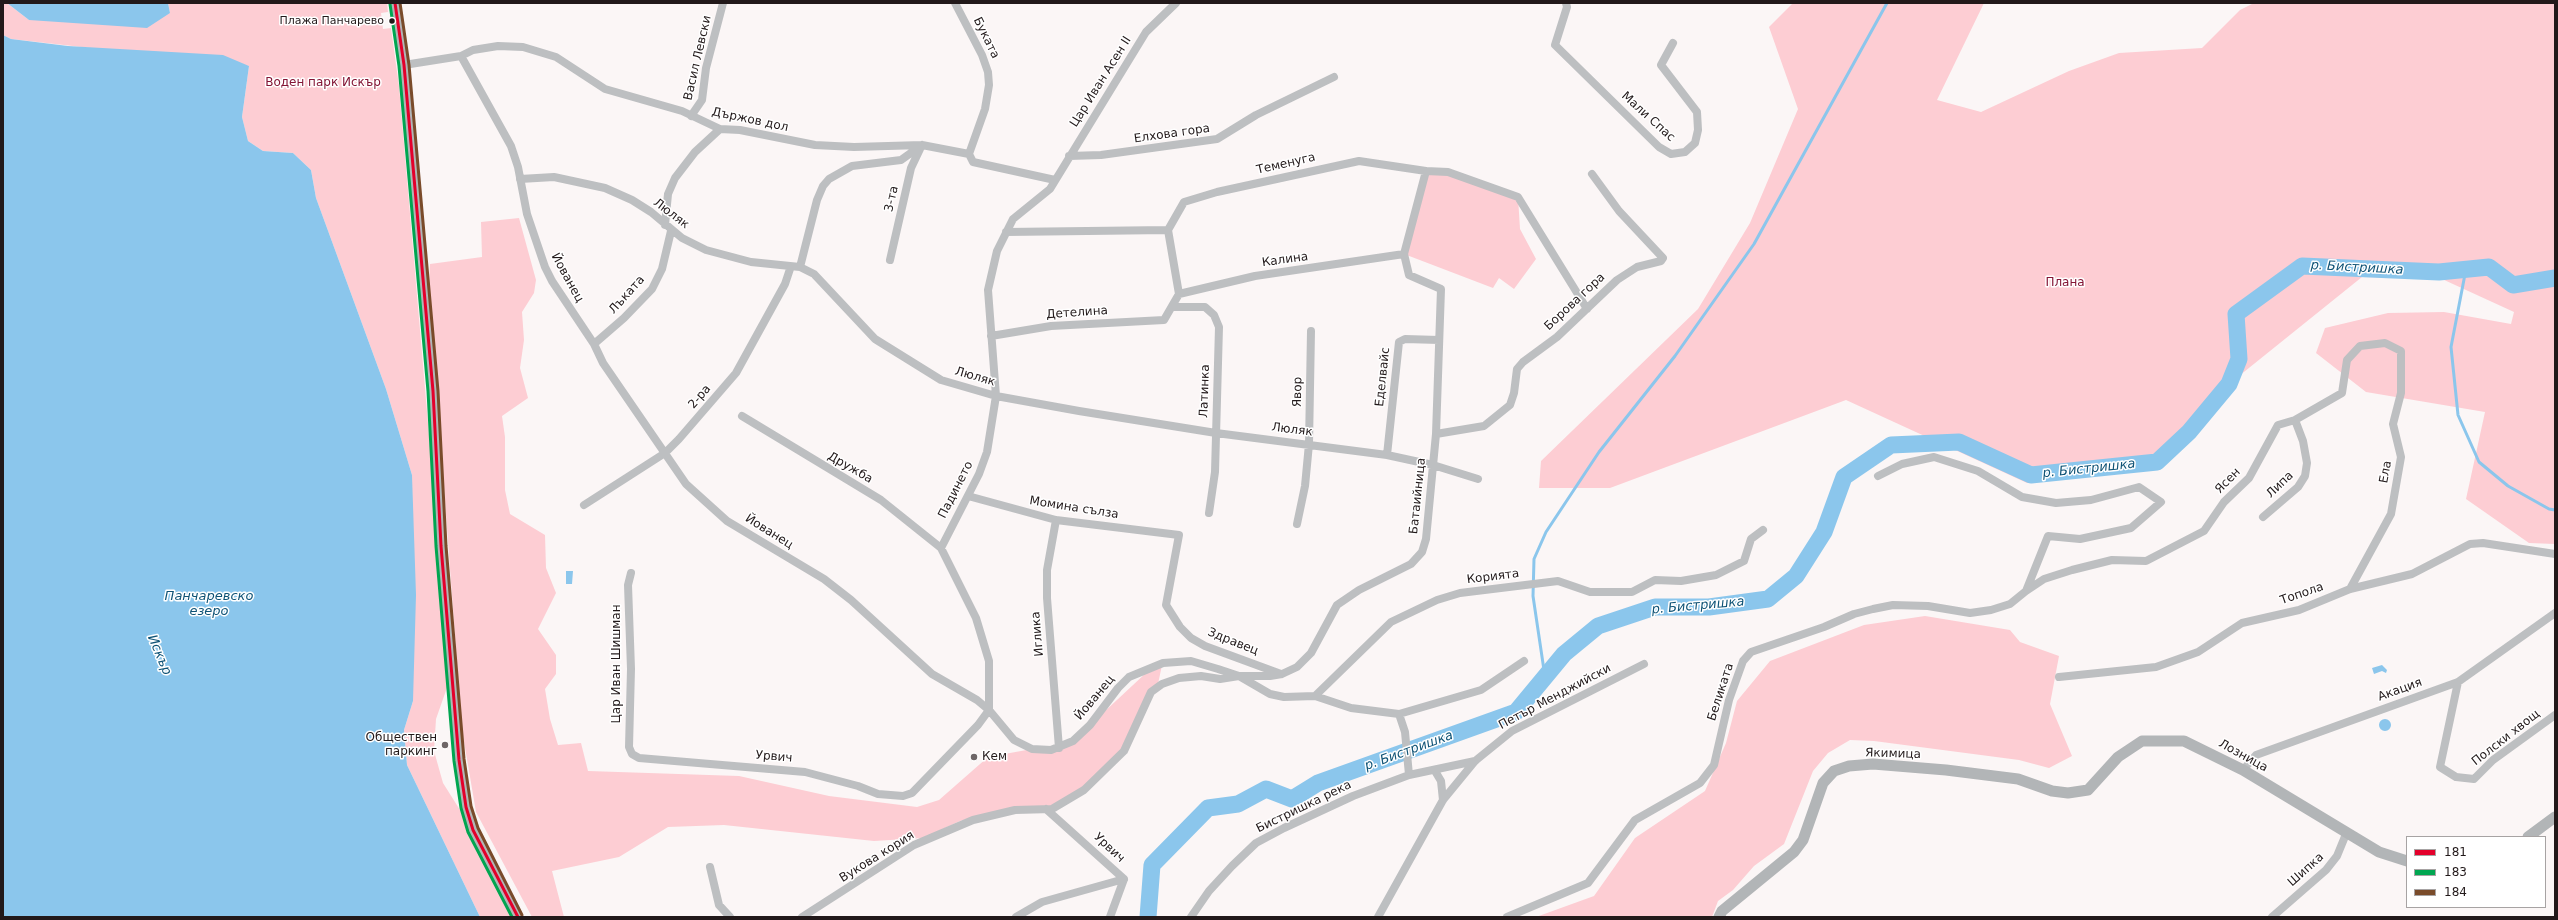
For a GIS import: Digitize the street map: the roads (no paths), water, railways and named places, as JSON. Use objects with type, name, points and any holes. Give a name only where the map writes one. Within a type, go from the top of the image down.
[{"type":"main road","points":[[395,3],[404,65],[433,391],[441,546],[459,760],[466,807],[473,830],[518,917]]},
{"type":"main road","name":"Лозница","points":[[2068,793],[2088,790],[2118,757],[2142,741],[2184,740],[2243,770],[2346,834],[2379,852],[2406,861]]},
{"type":"main road","name":"Якимица","points":[[1719,917],[1722,911],[1794,852],[1803,840],[1823,783],[1834,771],[1849,766],[1873,764],[1946,770],[2018,779],[2052,791],[2068,793]]},
{"type":"main road","points":[[2529,836],[2555,817]]},
{"type":"street","name":"Васил Левски","points":[[691,116],[702,100],[706,68],[723,3]]},
{"type":"street","name":"Буката","points":[[955,3],[982,55],[988,72],[989,85],[985,109],[969,154]]},
{"type":"street","name":"Цар Иван Асен II","points":[[1055,180],[1146,32],[1176,3]]},
{"type":"street","name":"Мали Спас","points":[[1566,3],[1567,7],[1555,45],[1659,147],[1671,154],[1685,152],[1695,143],[1698,130],[1697,112],[1661,65],[1673,43]]},
{"type":"street","name":"Държов дол","points":[[404,65],[461,56],[473,50],[498,46],[523,47],[542,51],[556,57],[604,89],[691,116],[720,129],[740,130],[815,145],[854,147],[922,145],[969,154],[973,162],[998,170],[1055,180]]},
{"type":"street","name":"Йованец","points":[[461,56],[508,140],[520,179],[527,214],[545,268],[594,344],[604,363],[686,484],[727,521],[824,579],[850,600],[932,674],[977,700],[989,710],[1014,740],[1032,749],[1059,748],[1073,741],[1090,725],[1118,688],[1129,678],[1163,663],[1191,661],[1239,676]]},
{"type":"street","name":"Елхова гора","points":[[1070,156],[1108,154],[1217,139],[1256,115],[1334,77]]},
{"type":"street","points":[[665,225],[668,194],[675,178],[690,158],[720,129]]},
{"type":"street","points":[[800,266],[817,200],[823,186],[829,179],[852,166],[901,160],[922,145]]},
{"type":"street","name":"3-та","points":[[890,260],[911,168],[922,145]]},
{"type":"street","name":"Теменуга","points":[[1168,230],[1184,202],[1217,192],[1358,160],[1448,172],[1518,197],[1587,309]]},
{"type":"street","points":[[1404,254],[1426,170]]},
{"type":"street","name":"Борова гора","points":[[1436,434],[1484,426],[1503,412],[1510,405],[1514,393],[1517,369],[1587,309],[1617,280],[1637,267],[1661,261],[1663,258],[1619,211],[1592,174]]},
{"type":"street","name":"Люляк","points":[[520,179],[554,177],[605,188],[632,200],[651,212],[672,231],[692,243],[720,255],[751,262],[800,266],[814,274],[875,339],[941,380],[996,396],[1216,432],[1388,455],[1433,465],[1478,479]]},
{"type":"street","name":"Падинето","points":[[941,548],[968,496],[987,452],[996,396],[988,290],[997,251],[1013,219],[1050,189],[1055,180]]},
{"type":"street","points":[[1006,232],[1168,230],[1178,294],[1173,307]]},
{"type":"street","name":"Лъката","points":[[594,344],[629,314],[652,288],[662,269],[672,231]]},
{"type":"street","name":"Батаийница","points":[[1239,676],[1282,674],[1297,667],[1312,653],[1337,606],[1359,590],[1411,564],[1422,552],[1426,539],[1436,434],[1441,288],[1409,275],[1404,254]]},
{"type":"street","name":"Калина","points":[[1178,294],[1256,276],[1404,254]]},
{"type":"street","name":"2-ра","points":[[584,505],[666,453],[736,373],[782,291],[791,266]]},
{"type":"street","name":"Детелина","points":[[991,336],[1051,326],[1164,320],[1173,307]]},
{"type":"street","name":"Латинка","points":[[1173,307],[1205,307],[1214,315],[1219,327],[1215,472],[1210,513]]},
{"type":"street","name":"Явор","points":[[1298,524],[1305,486],[1309,444],[1311,331]]},
{"type":"street","name":"Еделвайс","points":[[1388,455],[1399,342],[1405,338],[1439,340]]},
{"type":"street","name":"Ясен","points":[[2026,591],[2044,579],[2112,560],[2146,561],[2204,531],[2224,502],[2250,478],[2278,426],[2295,420],[2342,393],[2347,360],[2360,346],[2385,342],[2402,351]]},
{"type":"street","name":"Ела","points":[[2350,589],[2391,514],[2401,457],[2393,424],[2401,393],[2402,351]]},
{"type":"street","name":"Дружба","points":[[742,416],[881,500],[941,548]]},
{"type":"street","name":"Липа","points":[[2263,517],[2298,487],[2305,476],[2307,463],[2303,441],[2295,420]]},
{"type":"street","points":[[1878,476],[1902,464],[1934,456],[1978,471],[2022,497],[2056,502],[2091,500],[2139,487],[2161,502],[2131,528],[2080,539],[2048,536],[2033,569],[2026,591]]},
{"type":"street","name":"Момина сълза","points":[[968,496],[1056,520],[1179,535]]},
{"type":"street","name":"Иглика","points":[[1056,520],[1047,570],[1047,598],[1059,748]]},
{"type":"street","name":"Корията","points":[[1315,696],[1391,622],[1437,600],[1460,593],[1558,581],[1590,592],[1632,592],[1655,580],[1681,581],[1716,576],[1744,561],[1751,539],[1763,530]]},
{"type":"street","name":"Здравец","points":[[1179,535],[1166,605],[1180,627],[1205,646],[1282,674]]},
{"type":"street","name":"Топола","points":[[2059,677],[2156,667],[2198,652],[2242,623],[2299,610],[2350,589],[2412,574],[2470,544],[2483,543],[2555,554]]},
{"type":"street","points":[[941,548],[976,618],[989,661],[989,710]]},
{"type":"street","name":"Цар Иван Шишман","points":[[630,573],[628,585],[631,669],[629,747],[632,754]]},
{"type":"street","name":"Беликата","points":[[1507,917],[1588,883],[1634,820],[1700,782],[1714,765],[1729,700],[1743,661],[1751,652],[1824,627],[1854,614],[1873,609],[1893,605],[1928,606],[1961,612],[1977,612],[2010,604],[2026,591]]},
{"type":"street","name":"Акация","points":[[2243,770],[2256,755],[2458,682],[2555,613]]},
{"type":"street","points":[[1239,676],[1270,694],[1284,698],[1315,696],[1351,708],[1399,714],[1481,690],[1524,661]]},
{"type":"street","name":"Петър Менджийски","points":[[1378,917],[1443,800],[1475,761],[1512,731],[1644,664]]},
{"type":"street","name":"Вукова кория","points":[[802,917],[922,842],[972,820],[1016,810],[1052,809],[1084,790],[1109,768],[1124,751],[1151,692],[1162,684],[1179,678],[1201,676],[1220,679],[1239,676]]},
{"type":"street","name":"Полски хвощ","points":[[2458,682],[2440,767],[2456,776],[2474,779],[2493,760],[2555,715]]},
{"type":"street","name":"Урвич","points":[[632,754],[640,758],[805,772],[858,786],[878,794],[903,796],[912,793],[978,725],[989,710]]},
{"type":"street","points":[[1399,714],[1405,732],[1409,774]]},
{"type":"street","name":"Бистришка река","points":[[1191,917],[1209,891],[1256,843],[1325,808],[1409,774],[1435,771],[1475,761]]},
{"type":"street","points":[[1435,771],[1441,781],[1443,800]]},
{"type":"street","name":"Урвич","points":[[1046,809],[1124,878],[1110,917]]},
{"type":"street","name":"Шипка","points":[[2272,917],[2326,870],[2337,856],[2346,834]]},
{"type":"street","points":[[710,867],[719,906],[730,917]]},
{"type":"street","points":[[1016,917],[1042,902],[1124,878]]},
{"type":"water","points":[[7,3],[168,3],[170,13],[147,28],[29,20]]},
{"type":"water","name":"Панчаревско езеро","points":[[3,35],[11,39],[68,46],[223,55],[249,66],[242,117],[248,141],[263,151],[293,153],[311,170],[316,198],[386,389],[412,475],[416,595],[413,701],[404,730],[407,765],[480,917],[3,917]]},
{"type":"water","points":[[566,571],[573,571],[572,584],[566,584]]},
{"type":"water","points":[[2382,665],[2387,670],[2386,673],[2382,671],[2374,674],[2372,668]]},
{"type":"water","points":[[2383,719],[2387,719],[2391,725],[2387,731],[2383,731],[2379,727],[2379,723]]},
{"type":"waterway","points":[[1545,677],[1533,596],[1534,559],[1546,532],[1599,452],[1675,356],[1754,244],[1887,3]]},
{"type":"waterway","name":"р. Бистришка","points":[[1148,917],[1152,865],[1208,808],[1238,804],[1266,789],[1292,799],[1318,783],[1516,712],[1564,654],[1598,626],[1655,607],[1709,607],[1768,599],[1796,576],[1824,532],[1844,477],[1891,445],[1959,442],[2031,475],[2157,462],[2189,432],[2229,384],[2239,359],[2236,314],[2302,266],[2439,272],[2489,267],[2513,285],[2555,278]]},
{"type":"waterway","points":[[2466,269],[2451,347],[2458,415],[2479,462],[2508,486],[2549,509],[2555,510]]},
{"type":"place","name":"Плажа Панчарево","points":[[392,21]]},
{"type":"place","name":"Обществен паркинг","points":[[445,745]]},
{"type":"place","name":"Кем","points":[[974,757]]},
{"type":"park label","name":"Воден парк Искър","points":[[323,83]]},
{"type":"park label","name":"Плана","points":[[2065,283]]},
{"type":"water label","name":"Искър","points":[[159,655]]}]
